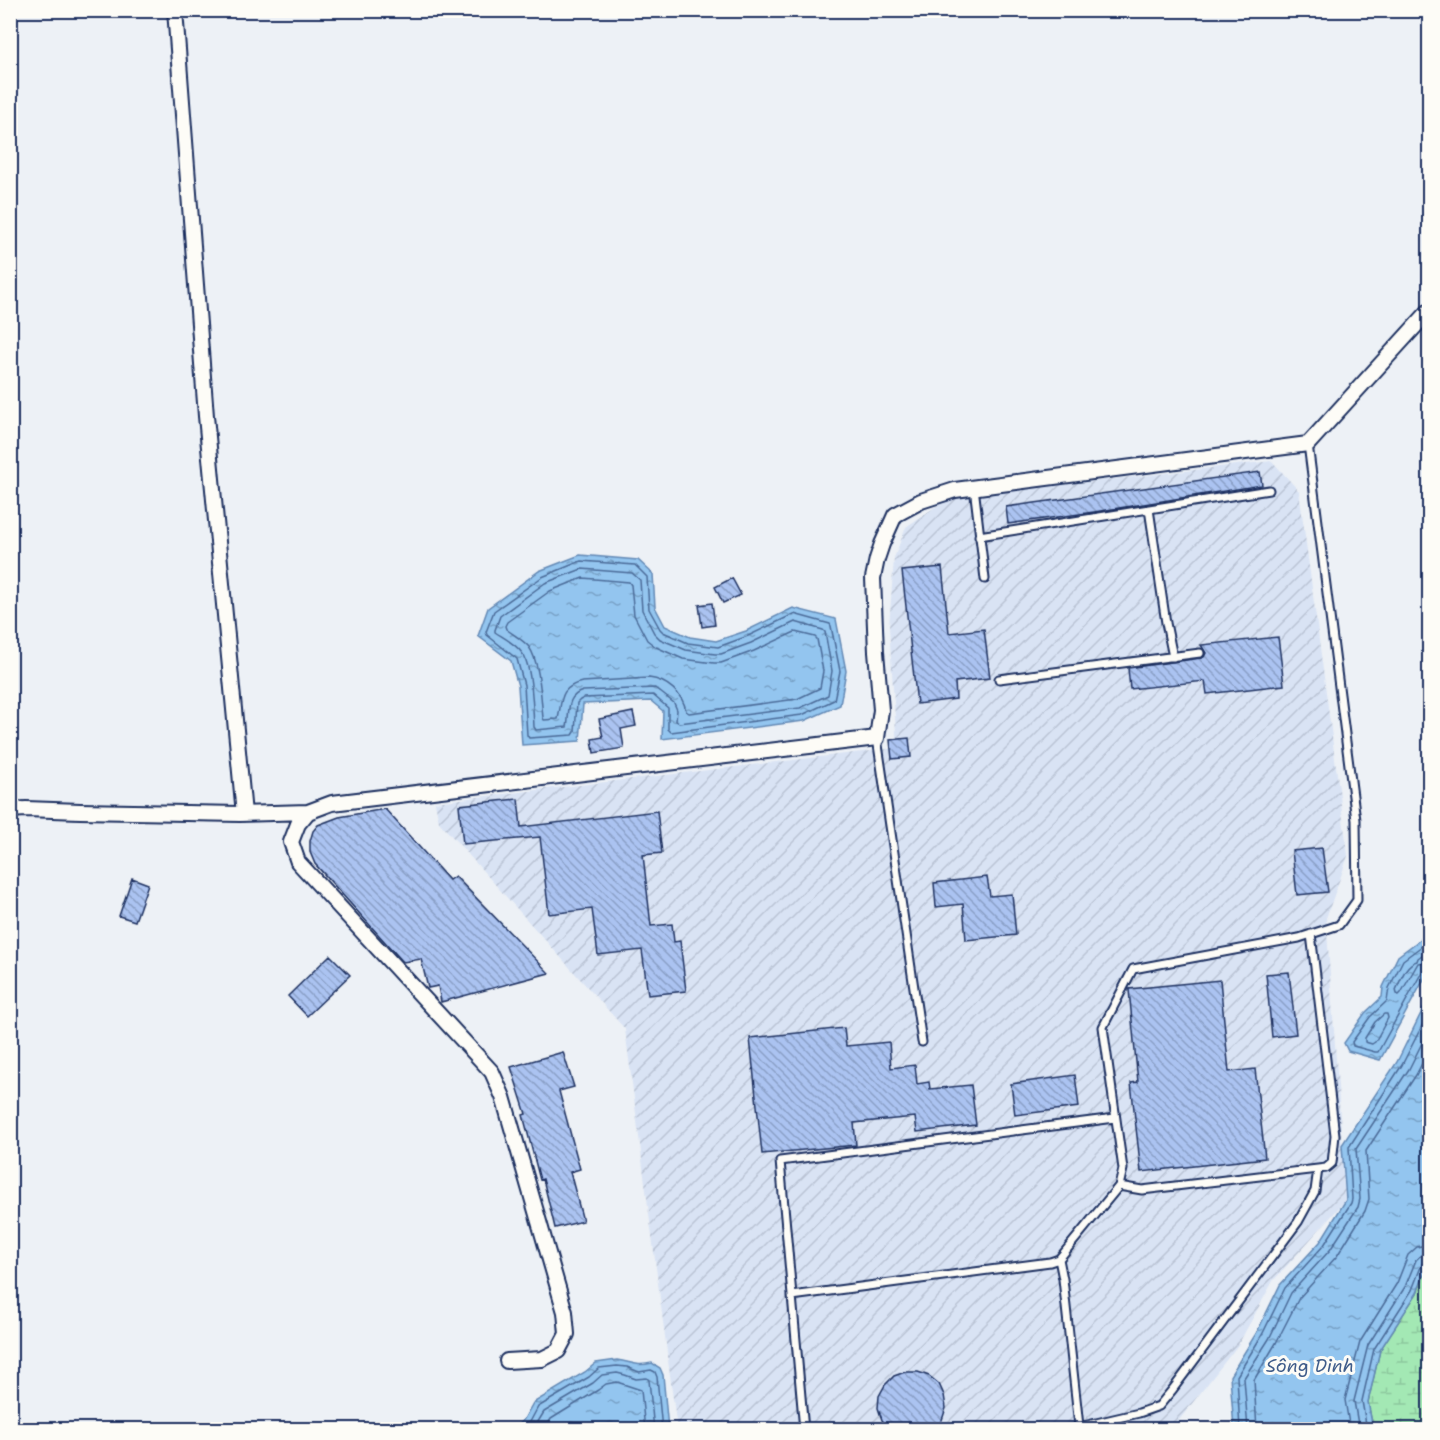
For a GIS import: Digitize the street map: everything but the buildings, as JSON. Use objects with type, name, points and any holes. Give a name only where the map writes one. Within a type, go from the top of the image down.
[{"type":"street","points":[[175,10],[206,416],[244,814]]},
{"type":"street","points":[[10,810],[244,814],[308,812],[332,803],[877,738],[881,710],[873,578],[882,544],[895,515],[921,501],[955,490],[1308,444],[1430,310]]},
{"type":"street","points":[[308,812],[298,824],[291,842],[298,862],[492,1072],[503,1097],[565,1312],[567,1334],[558,1352],[542,1359],[507,1361]]},
{"type":"lane","points":[[792,1296],[1038,1264],[1059,1259],[1119,1186],[1123,1169],[1103,1027],[1133,969],[1299,938],[1340,925],[1357,900],[1356,820],[1308,444]]},
{"type":"lane","points":[[974,487],[985,579]]},
{"type":"lane","points":[[980,536],[1269,490]]},
{"type":"lane","points":[[1149,508],[1173,657]]},
{"type":"lane","points":[[999,679],[1200,653]]},
{"type":"lane","points":[[877,738],[922,1042]]},
{"type":"lane","points":[[1119,1186],[1142,1190],[1326,1168],[1332,1163],[1335,1135],[1311,934]]},
{"type":"lane","points":[[804,1430],[780,1161],[1116,1118]]},
{"type":"lane","points":[[1066,1430],[1159,1406],[1298,1222],[1315,1191],[1318,1169]]},
{"type":"lane","points":[[1059,1259],[1079,1426]]},
{"type":"shaded area","points":[[1272,461],[1299,491],[1348,856],[1326,918],[1346,1200],[1273,1281],[1238,1345],[1176,1424],[1155,1430],[677,1429],[625,1029],[439,822],[435,802],[897,748],[889,627],[894,558],[906,527],[935,507],[956,497]]},
{"type":"green space","points":[[1429,1262],[1429,1429],[1373,1429],[1368,1402],[1380,1350],[1417,1293]]},
{"type":"water","points":[[580,555],[638,560],[653,574],[655,607],[665,626],[690,637],[716,641],[746,631],[793,608],[836,619],[846,671],[840,705],[804,721],[662,739],[663,711],[651,701],[583,704],[580,741],[522,745],[518,686],[511,661],[478,636],[488,608],[539,571]]},
{"type":"water","points":[[1429,933],[1429,970],[1380,1060],[1348,1051],[1344,1043],[1365,1013],[1382,997],[1383,987],[1398,956]]},
{"type":"water","name":"Sông Dinh","points":[[1429,997],[1429,1262],[1417,1293],[1380,1350],[1368,1402],[1373,1429],[1234,1429],[1230,1376],[1257,1332],[1280,1285],[1320,1242],[1346,1200],[1342,1145],[1397,1062]]},
{"type":"water","points":[[617,1360],[638,1364],[652,1363],[660,1368],[663,1375],[668,1429],[515,1429],[533,1403],[596,1363]]}]
